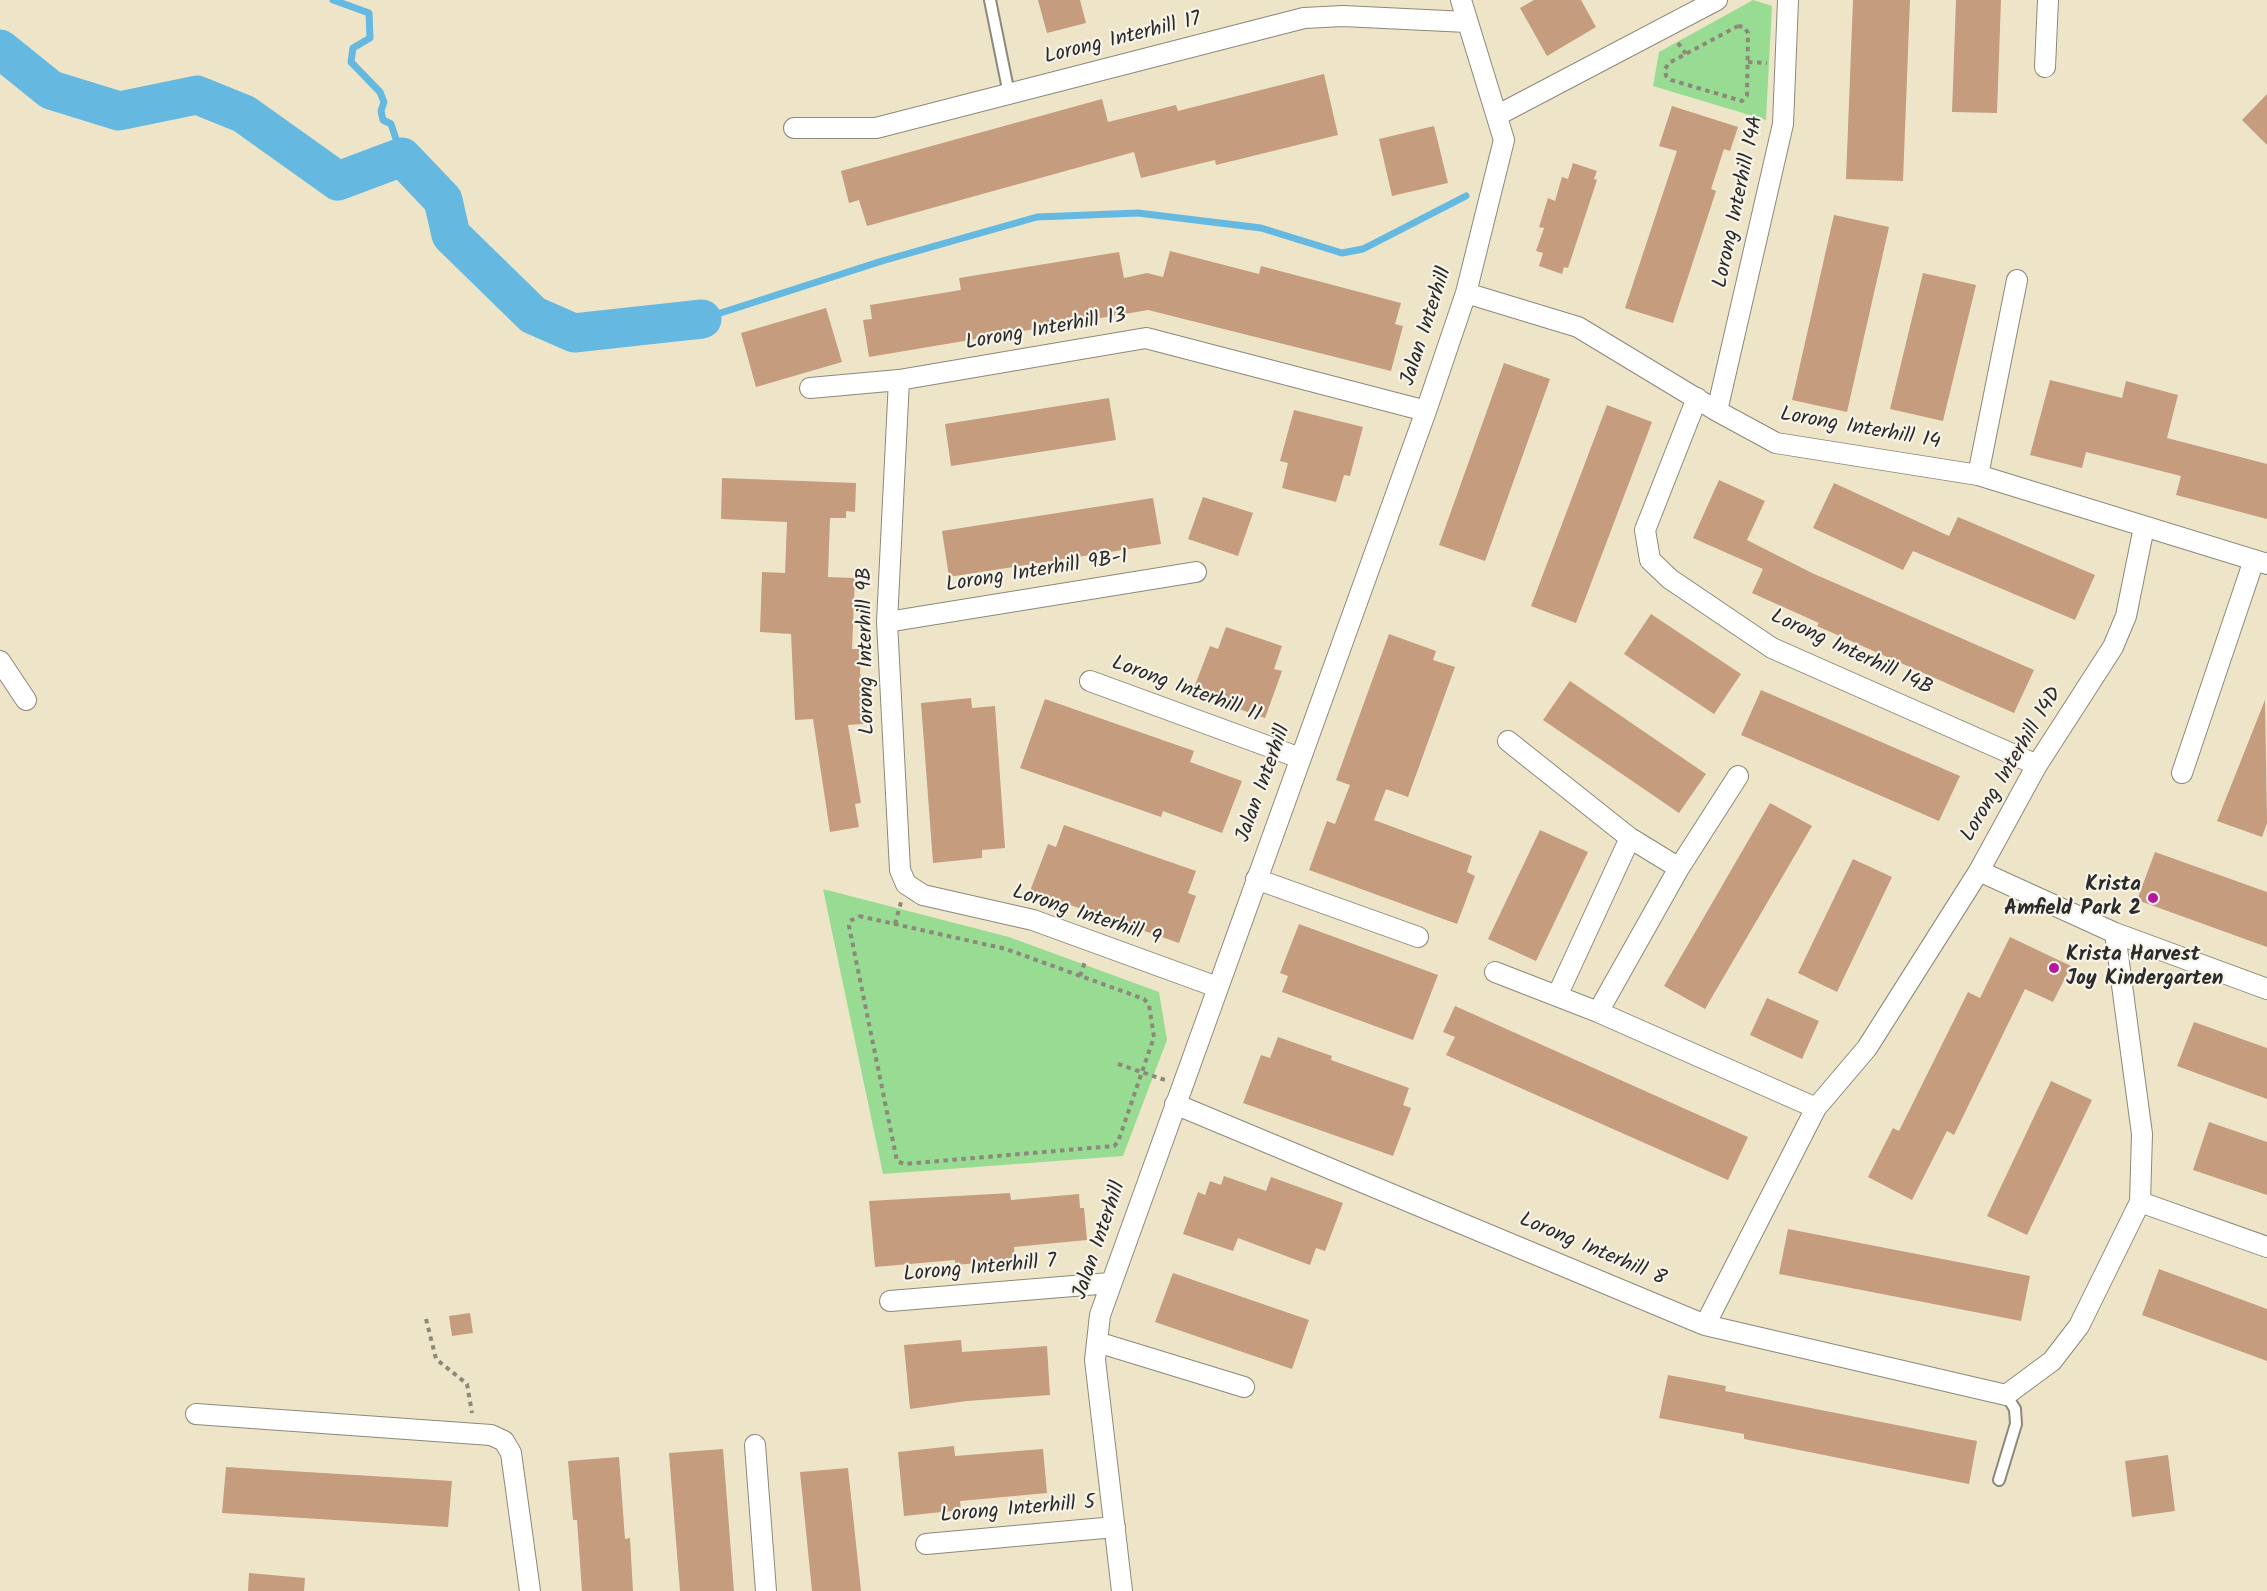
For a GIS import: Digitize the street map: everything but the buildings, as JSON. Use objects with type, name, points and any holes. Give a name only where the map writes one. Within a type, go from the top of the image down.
[{"type":"street","name":"Jalan Interhill","points":[[1122,1591],[1095,1359],[1100,1315],[1426,411],[1466,293],[1503,140],[1498,115],[1461,0]]},
{"type":"street","points":[[1498,115],[1717,0]]},
{"type":"street","name":"Lorong Interhill 14A","points":[[1717,411],[1783,124],[1788,0]]},
{"type":"street","points":[[2045,67],[2048,0]]},
{"type":"street","name":"Lorong Interhill 17","points":[[794,128],[876,128],[1304,18],[1342,16],[1467,22]]},
{"type":"street","points":[[1978,475],[2017,280]]},
{"type":"street","name":"Lorong Interhill 14","points":[[1466,293],[1578,327],[1717,411],[1776,443],[1978,475],[2260,562]]},
{"type":"street","name":"Lorong Interhill 13","points":[[810,388],[900,380],[1146,338],[1426,411]]},
{"type":"street","name":"Lorong Interhill 9B","points":[[900,380],[886,622],[900,870],[906,884]]},
{"type":"street","name":"Lorong Interhill 14B","points":[[1697,398],[1644,530],[1650,560],[1670,579],[1772,648],[2037,765]]},
{"type":"street","name":"Lorong Interhill 14D","points":[[2144,527],[2126,616],[2113,647],[2037,765],[1978,871],[2115,933],[2267,988]]},
{"type":"street","points":[[2182,773],[2260,562]]},
{"type":"street","name":"Lorong Interhill 9B-1","points":[[886,622],[1196,572]]},
{"type":"street","points":[[0,661],[26,700]]},
{"type":"street","name":"Lorong Interhill 11","points":[[1090,681],[1300,758]]},
{"type":"street","points":[[1508,741],[1630,838],[1679,868]]},
{"type":"street","points":[[1598,1012],[1679,868],[1738,776]]},
{"type":"street","points":[[1557,996],[1630,838]]},
{"type":"street","points":[[1706,1325],[1816,1108],[1866,1048],[1978,871]]},
{"type":"street","points":[[1256,879],[1418,937]]},
{"type":"street","name":"Lorong Interhill 9","points":[[906,884],[923,895],[1033,920],[1217,987]]},
{"type":"street","points":[[2006,1395],[2052,1361],[2079,1326],[2140,1202],[2142,1134],[2115,933]]},
{"type":"street","points":[[1495,972],[1598,1012],[1816,1108]]},
{"type":"street","name":"Lorong Interhill 8","points":[[1178,1095],[1706,1325],[2006,1395]]},
{"type":"street","points":[[2140,1202],[2267,1247]]},
{"type":"street","name":"Lorong Interhill 7","points":[[890,1301],[1110,1283]]},
{"type":"street","points":[[1097,1342],[1244,1387]]},
{"type":"street","points":[[196,1414],[491,1435],[504,1440],[511,1453],[530,1591]]},
{"type":"street","points":[[755,1445],[766,1591]]},
{"type":"street","name":"Lorong Interhill 5","points":[[926,1544],[1115,1527]]},
{"type":"lane","points":[[990,0],[1009,94]]},
{"type":"lane","points":[[1999,1480],[2016,1424],[2015,1409],[2006,1395]]},
{"type":"path","points":[[1738,26],[1744,27],[1748,33],[1747,95],[1742,101],[1671,80],[1666,76],[1665,69],[1670,63],[1738,26]]},
{"type":"path","points":[[859,916],[1006,949],[1144,999],[1149,1005],[1154,1037],[1142,1072],[1118,1143],[1114,1146],[900,1163],[894,1159],[850,921],[859,916]]},
{"type":"path","points":[[1118,1064],[1142,1072],[1178,1095]]},
{"type":"path","points":[[426,1319],[436,1359],[467,1384],[475,1434]]},
{"type":"green space","points":[[1753,0],[1772,6],[1766,120],[1653,86],[1659,52]]},
{"type":"green space","points":[[823,889],[1009,937],[1159,992],[1167,1040],[1123,1156],[883,1174]]},
{"type":"waterway","points":[[333,0],[369,13],[370,38],[353,48],[351,62],[380,92],[384,102],[381,111],[383,120],[391,124],[402,157]]},
{"type":"waterway","points":[[0,49],[51,90],[119,111],[197,95],[244,114],[338,181],[402,157],[443,200],[451,235],[533,315],[574,333],[702,319]]},
{"type":"waterway","points":[[702,319],[882,261],[1037,217],[1138,213],[1261,228],[1342,253],[1363,249],[1466,196]]},
{"type":"place","name":"Krista Amfield Park 2","points":[[2153,898]]},
{"type":"place","name":"Krista Harvest Joy Kindergarten","points":[[2054,968]]}]
